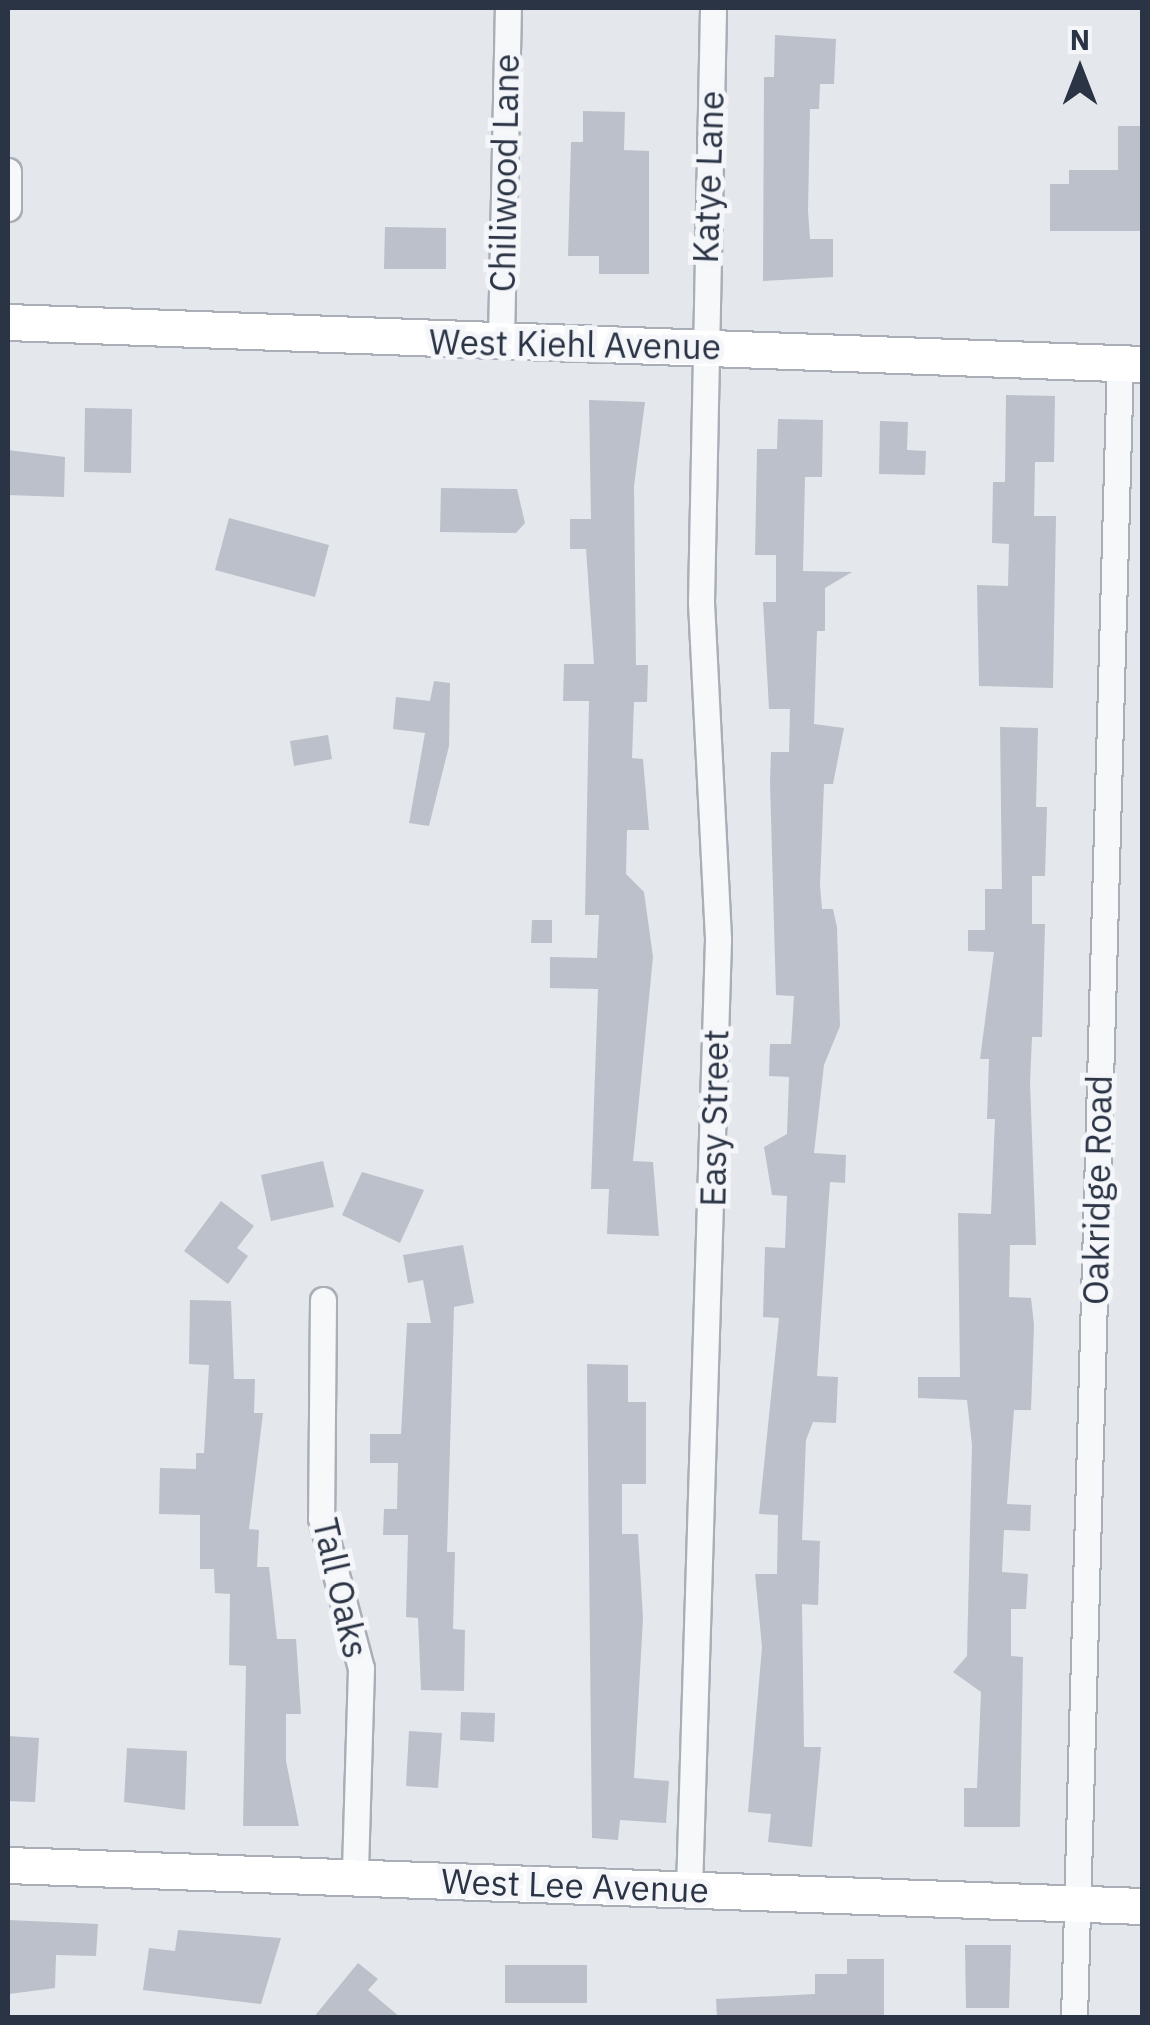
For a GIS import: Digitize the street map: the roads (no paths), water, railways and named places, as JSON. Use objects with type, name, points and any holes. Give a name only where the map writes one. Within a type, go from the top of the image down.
[{"type":"street","name":"Chiliwood Lane","points":[[501,340],[508,8]]},
{"type":"street","name":"Katye Lane","points":[[700,346],[713,8]]},
{"type":"street","points":[[8,172],[8,208]]},
{"type":"street","name":"West Kiehl Avenue","points":[[8,322],[1132,364]]},
{"type":"street","name":"Easy Street","points":[[689,1889],[718,938],[700,602],[700,346]]},
{"type":"street","name":"Oakridge Road","points":[[1074,2018],[1132,364]]},
{"type":"street","name":"Tall Oaks","points":[[324,1300],[321,1518],[360,1668],[355,1876]]},
{"type":"street","name":"West Lee Avenue","points":[[8,1865],[1142,1906]]}]
